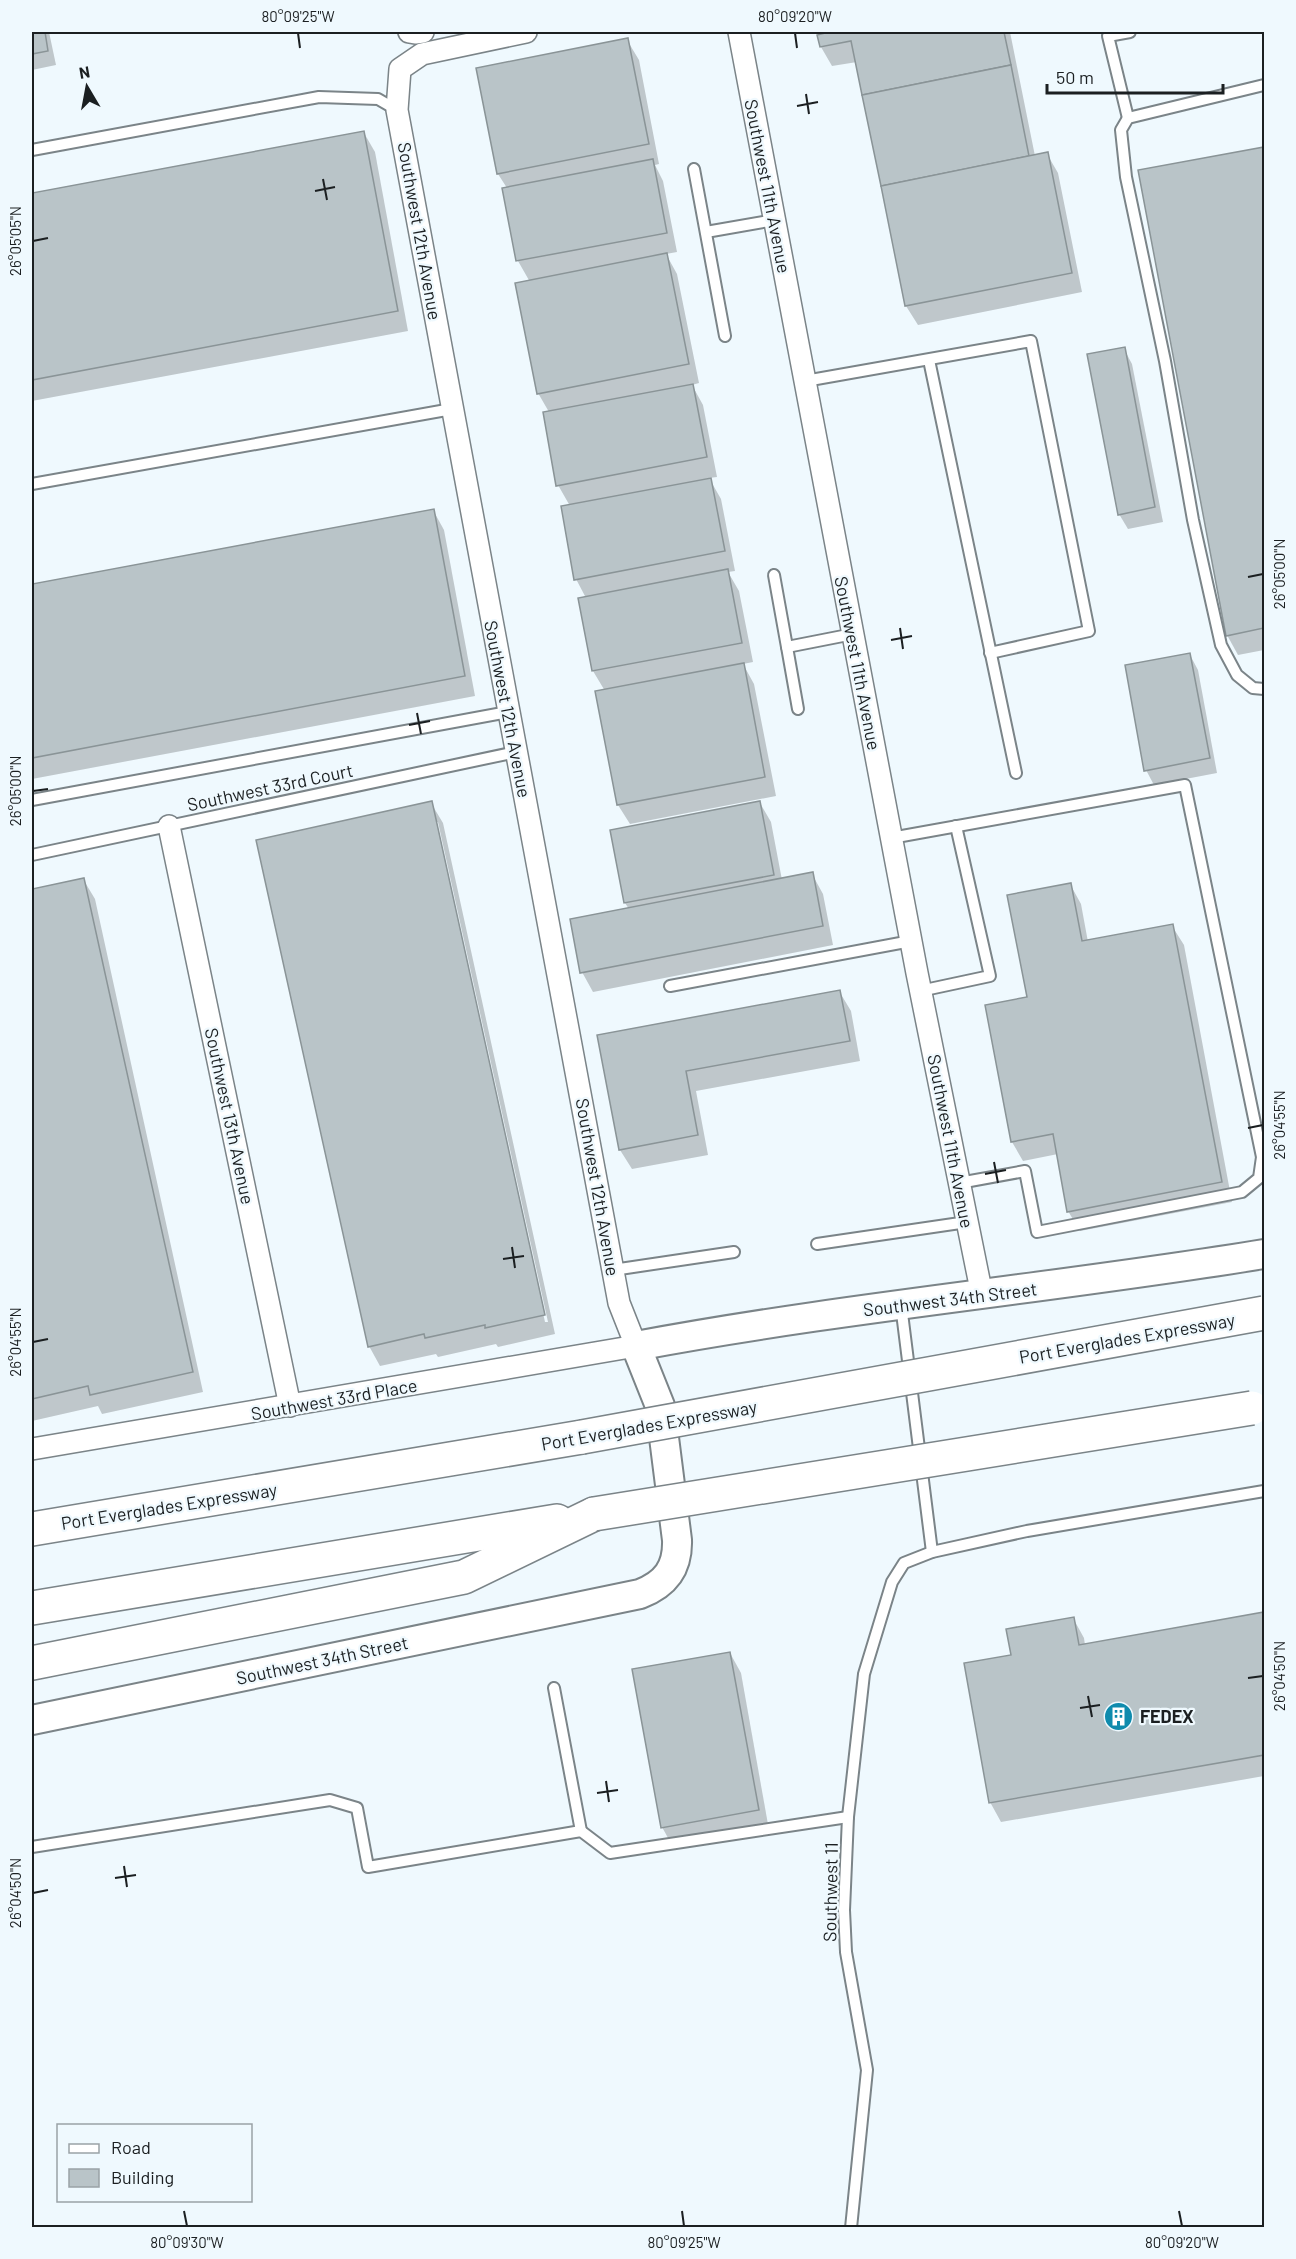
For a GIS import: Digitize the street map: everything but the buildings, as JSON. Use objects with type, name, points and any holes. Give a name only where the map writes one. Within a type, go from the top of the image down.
[{"type":"highway","name":"Port Everglades Expressway","points":[[32,1529],[582,1437],[1264,1313]]},
{"type":"highway","points":[[32,1608],[1264,1405]]},
{"type":"highway","points":[[32,1663],[464,1577],[594,1514]]},
{"type":"street","points":[[409,32],[423,32]]},
{"type":"street","name":"Southwest 12th Avenue","points":[[526,32],[422,54],[400,69],[397,110],[613,1270],[620,1304],[636,1346]]},
{"type":"street","name":"Southwest 11th Avenue","points":[[739,32],[920,991],[982,1295]]},
{"type":"street","name":"Southwest 13th Avenue","points":[[169,826],[290,1406]]},
{"type":"street","name":"Southwest 34th Street","points":[[32,1720],[640,1594],[661,1584],[669,1575],[677,1553],[660,1406],[636,1346],[742,1327],[1161,1271],[1264,1254]]},
{"type":"street","name":"Southwest 33rd Place","points":[[32,1449],[636,1346]]},
{"type":"lane","points":[[1130,32],[1108,36],[1128,118],[1121,130],[1126,177],[1165,361],[1193,520],[1221,645],[1237,675],[1254,688],[1264,689]]},
{"type":"lane","points":[[1128,118],[1264,85]]},
{"type":"lane","points":[[32,150],[319,97],[378,99],[397,110]]},
{"type":"lane","points":[[694,169],[725,336]]},
{"type":"lane","points":[[706,232],[775,220]]},
{"type":"lane","points":[[805,381],[1031,341],[1089,631],[990,653]]},
{"type":"lane","points":[[929,360],[1016,773]]},
{"type":"lane","points":[[32,484],[452,409]]},
{"type":"lane","points":[[774,575],[798,709]]},
{"type":"lane","points":[[787,647],[853,634]]},
{"type":"lane","points":[[32,800],[508,712]]},
{"type":"lane","name":"Southwest 33rd Court","points":[[32,855],[516,752]]},
{"type":"lane","points":[[891,838],[1185,785],[1262,1157],[1259,1178],[1242,1192],[1037,1232],[1025,1171],[959,1183]]},
{"type":"lane","points":[[920,991],[990,976],[956,826]]},
{"type":"lane","points":[[670,986],[911,941]]},
{"type":"lane","points":[[817,1244],[967,1222]]},
{"type":"lane","points":[[613,1270],[734,1252]]},
{"type":"lane","points":[[900,1305],[932,1552],[1027,1531],[1264,1491]]},
{"type":"lane","name":"Southwest 11","points":[[850,2228],[867,2070],[846,1952],[844,1910],[848,1817],[864,1674],[892,1582],[904,1563],[932,1552]]},
{"type":"lane","points":[[554,1688],[582,1831],[610,1854],[848,1817]]},
{"type":"lane","points":[[32,1846],[330,1800],[357,1808],[368,1867],[582,1831]]},
{"type":"place","name":"FEDEX","points":[[1119,1716]]}]
